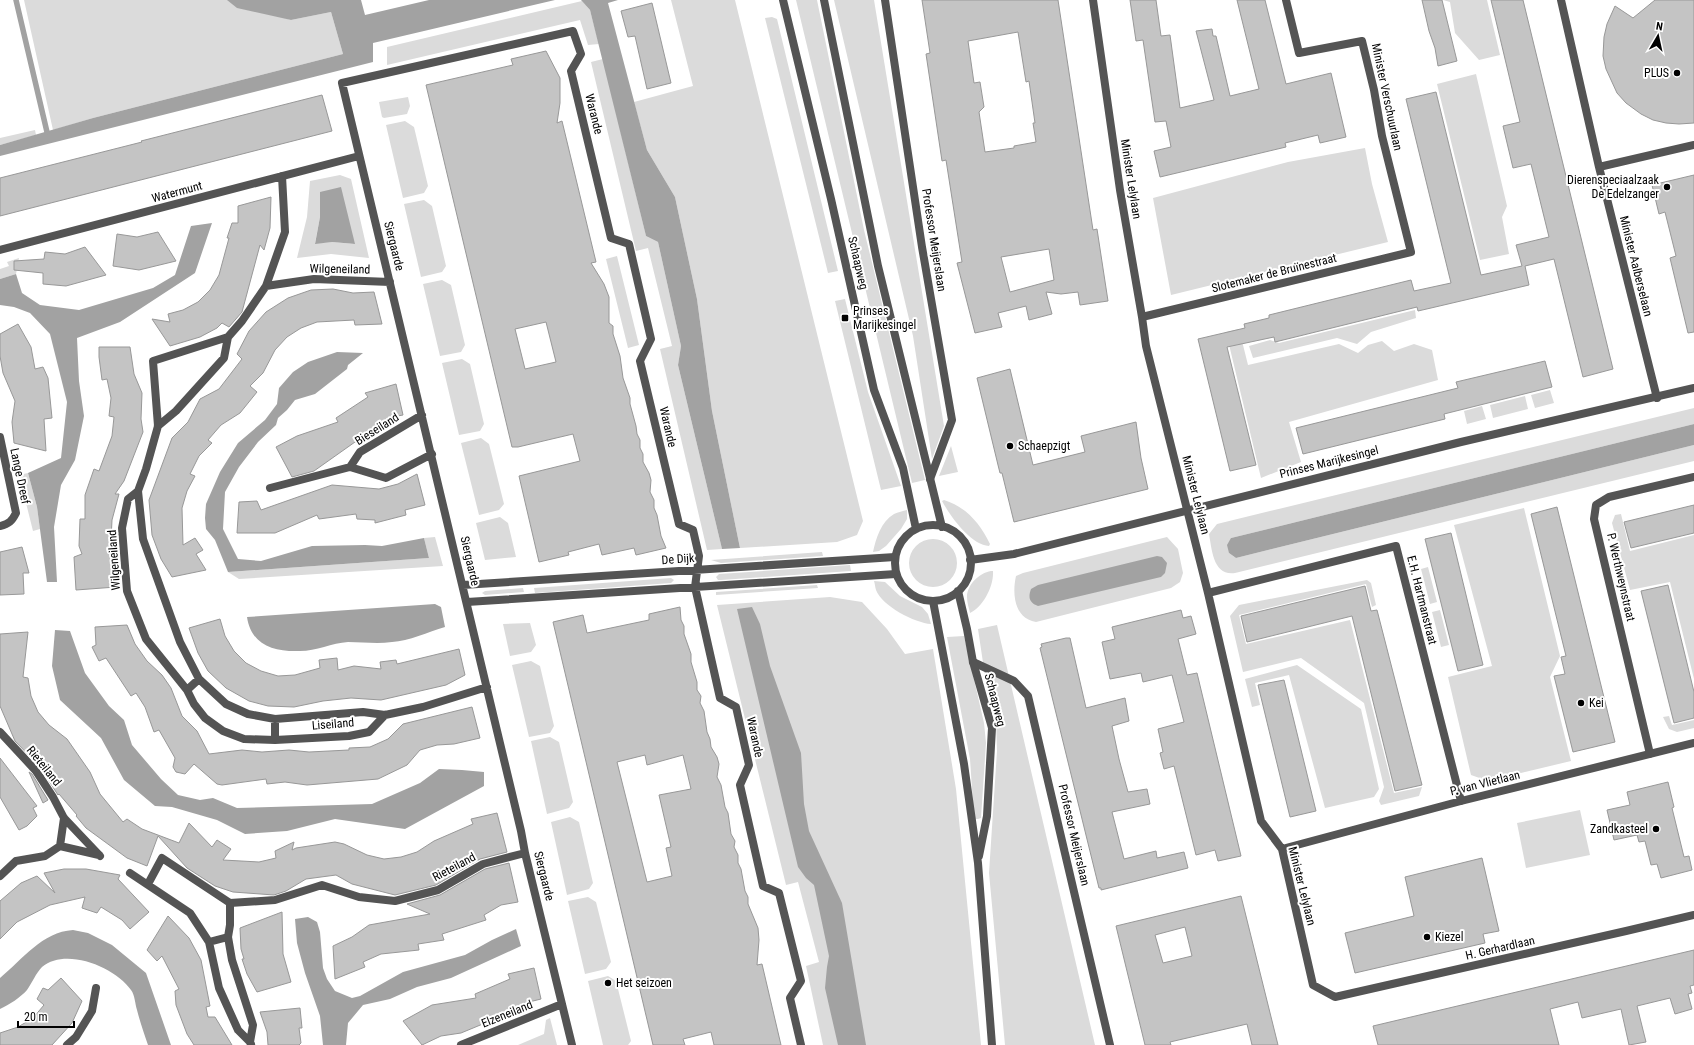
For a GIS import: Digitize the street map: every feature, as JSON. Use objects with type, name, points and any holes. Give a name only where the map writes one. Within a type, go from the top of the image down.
[{"type":"street","name":"Schaapweg","points":[[783,0],[831,199],[874,390],[903,468],[916,529]]},
{"type":"street","name":"Schaapweg","points":[[824,0],[877,258],[942,527]]},
{"type":"street","name":"Professor Meijerslaan","points":[[885,0],[922,247],[952,420],[930,479]]},
{"type":"street","name":"Minister Lelylaan","points":[[1093,0],[1120,190],[1146,346],[1208,593],[1261,821],[1282,849],[1313,984]]},
{"type":"street","name":"Minister Verschuurlaan","points":[[1286,0],[1300,53],[1362,41],[1374,90],[1382,136],[1411,252]]},
{"type":"street","name":"Minister Aalberselaan","points":[[1561,0],[1599,167],[1657,398]]},
{"type":"street","name":"Warande","points":[[342,82],[573,31],[581,54],[571,71],[611,238],[629,244],[651,338],[640,361],[679,524],[693,530],[699,556],[695,587],[720,698],[736,707],[748,765],[740,785],[763,886],[779,893],[801,981],[790,998],[801,1045]]},
{"type":"street","name":"Siergaarde","points":[[342,82],[572,1045]]},
{"type":"street","points":[[1599,167],[1694,145]]},
{"type":"street","name":"Watermunt","points":[[0,250],[359,156]]},
{"type":"street","points":[[158,426],[176,412],[224,358],[228,337],[242,321],[266,286],[285,232],[282,176]]},
{"type":"street","name":"Slotemaker de Bruïnestraat","points":[[1142,317],[1411,252]]},
{"type":"street","name":"Wilgeneiland","points":[[266,286],[314,279],[390,282]]},
{"type":"street","name":"Wilgeneiland","points":[[166,603],[143,539],[138,491],[158,426],[153,361],[228,337]]},
{"type":"street","name":"Prinses Marijkesingel","points":[[970,560],[1007,556],[1461,442],[1657,398],[1694,388]]},
{"type":"street","name":"Bieseiland","points":[[350,467],[360,452],[422,415]]},
{"type":"street","name":"Lange Dreef","points":[[0,437],[16,513],[8,524],[0,526]]},
{"type":"street","points":[[270,488],[350,467],[386,478],[432,454]]},
{"type":"street","name":"P. Werthweynstraat","points":[[1650,754],[1594,519],[1596,505],[1609,497],[1694,477]]},
{"type":"street","name":"Wilgeneiland","points":[[133,607],[127,591],[122,528],[128,500],[138,491]]},
{"type":"street","points":[[934,525],[942,527],[959,536],[967,547],[970,567],[966,580],[958,592],[946,598],[933,601],[921,599],[910,594],[904,588],[896,574],[895,557],[900,544],[916,529],[934,525]]},
{"type":"street","name":"E.H. Hartmanstraat","points":[[1208,593],[1396,546],[1461,801]]},
{"type":"street","name":"De Dijk","points":[[463,585],[895,557]]},
{"type":"street","points":[[467,602],[896,574]]},
{"type":"street","name":"Schaapweg","points":[[958,592],[968,629],[973,662],[992,728],[986,816],[978,863]]},
{"type":"street","name":"Schaapweg","points":[[933,601],[964,764],[978,863],[992,1045]]},
{"type":"street","name":"Liseiland","points":[[166,603],[180,642],[199,679],[226,704],[248,714],[275,719],[363,712],[385,716],[423,707],[487,687]]},
{"type":"street","name":"Liseiland","points":[[133,607],[146,639],[187,690],[194,704],[205,718],[223,731],[244,738],[275,740],[349,736],[369,732],[385,716]]},
{"type":"street","name":"Professor Meijerslaan","points":[[973,662],[1014,681],[1028,696],[1110,1045]]},
{"type":"street","points":[[187,690],[199,679]]},
{"type":"street","points":[[275,719],[275,740]]},
{"type":"street","name":"Rieteiland","points":[[0,732],[36,771],[53,797],[64,818],[100,856],[60,846]]},
{"type":"street","name":"P. van Vlietlaan","points":[[1282,849],[1461,801],[1694,743]]},
{"type":"street","points":[[0,876],[16,861],[45,856],[60,846],[64,818]]},
{"type":"street","name":"Rieteiland","points":[[230,903],[275,900],[322,885],[359,897],[395,901],[438,890],[483,864],[525,853]]},
{"type":"street","points":[[148,884],[162,858],[230,903],[230,925],[228,937],[232,960],[253,1026],[250,1043]]},
{"type":"street","points":[[130,873],[190,913],[209,942],[220,988],[238,1030],[250,1043]]},
{"type":"street","name":"H. Gerhardlaan","points":[[1313,984],[1335,997],[1694,915]]},
{"type":"street","points":[[209,942],[228,937]]},
{"type":"street","points":[[67,1045],[78,1041],[92,1011],[96,988]]},
{"type":"street","name":"Elzeneiland","points":[[462,1045],[562,1004]]},
{"type":"shaded area","points":[[24,0],[228,0],[291,20],[331,12],[343,54],[93,118],[53,130]]},
{"type":"shaded area","points":[[227,0],[361,0],[365,15],[429,0],[555,0],[373,43],[373,62],[0,156],[0,145],[93,118],[343,54],[331,12],[291,20],[237,8]]},
{"type":"shaded area","points":[[581,0],[618,0],[608,3],[647,150],[675,197],[697,299],[712,411],[740,548],[722,549],[678,365],[681,346],[658,242],[646,236],[590,10]]},
{"type":"shaded area","points":[[671,0],[735,0],[863,521],[857,535],[837,542],[740,548],[712,411],[697,299],[675,197],[647,150],[634,102],[693,86]]},
{"type":"shaded area","points":[[796,0],[817,0],[864,230],[925,480],[912,483]]},
{"type":"shaded area","points":[[834,0],[874,0],[944,426],[932,459],[913,336]]},
{"type":"shaded area","points":[[1443,0],[1487,0],[1500,55],[1479,60],[1455,33],[1450,2]]},
{"type":"shaded area","points":[[582,1],[590,10],[599,44],[588,45],[580,20],[387,65],[387,47]]},
{"type":"shaded area","points":[[772,17],[777,19],[838,271],[828,273],[765,18]]},
{"type":"shaded area","points":[[603,59],[646,236],[658,242],[681,346],[678,365],[722,549],[707,550],[660,349],[672,346],[648,248],[636,251],[591,62]]},
{"type":"shaded area","points":[[1476,74],[1507,206],[1502,217],[1509,254],[1480,260],[1437,84]]},
{"type":"shaded area","points":[[408,97],[410,106],[407,114],[384,118],[382,117],[379,102]]},
{"type":"shaded area","points":[[405,121],[414,127],[428,186],[424,193],[403,198],[386,125]]},
{"type":"shaded area","points":[[35,130],[36,135],[0,145],[0,138]]},
{"type":"shaded area","points":[[1365,148],[1372,184],[1388,242],[1171,295],[1153,198],[1288,162]]},
{"type":"shaded area","points":[[340,175],[351,179],[369,258],[331,254],[297,258],[307,217],[310,181]],"holes":[[[320,192],[354,244],[332,242],[315,243],[320,217]]]},
{"type":"shaded area","points":[[341,187],[355,244],[332,242],[315,244],[320,217],[320,192]]},
{"type":"shaded area","points":[[424,200],[432,206],[446,266],[442,272],[421,277],[404,204]]},
{"type":"shaded area","points":[[212,223],[195,273],[120,322],[77,338],[79,381],[84,416],[75,460],[61,485],[54,527],[57,582],[47,582],[37,507],[28,473],[61,458],[67,402],[50,334],[30,313],[14,307],[0,305],[0,279],[16,274],[22,293],[40,305],[79,310],[153,288],[175,275],[191,226]]},
{"type":"shaded area","points":[[617,256],[639,345],[628,348],[606,259]]},
{"type":"shaded area","points":[[19,258],[16,274],[0,279],[0,269],[9,266],[7,262]]},
{"type":"shaded area","points":[[442,280],[451,285],[465,345],[461,352],[440,356],[423,284]]},
{"type":"shaded area","points":[[845,299],[868,392],[901,486],[881,490],[835,301]]},
{"type":"shaded area","points":[[1415,310],[1416,318],[1371,332],[1357,344],[1337,338],[1253,358],[1249,346],[1270,340],[1279,343]]},
{"type":"shaded area","points":[[1239,329],[1248,365],[1339,344],[1358,353],[1368,345],[1382,341],[1394,351],[1414,344],[1432,350],[1438,380],[1289,422],[1301,462],[1261,478],[1226,332]]},
{"type":"shaded area","points":[[337,352],[363,353],[348,365],[347,369],[315,394],[295,400],[278,418],[276,425],[258,442],[239,467],[225,492],[223,529],[238,559],[261,561],[312,546],[382,546],[424,538],[429,558],[228,572],[215,540],[206,529],[205,518],[206,504],[220,472],[238,443],[265,420],[277,404],[279,388],[293,372],[308,362]]},
{"type":"shaded area","points":[[462,359],[470,364],[484,424],[480,431],[459,435],[442,363]]},
{"type":"shaded area","points":[[1550,390],[1554,403],[1535,408],[1531,395]]},
{"type":"shaded area","points":[[1525,396],[1528,409],[1493,418],[1490,405]]},
{"type":"shaded area","points":[[1482,406],[1486,419],[1467,424],[1464,411]]},
{"type":"shaded area","points":[[1694,408],[1694,424],[1231,538],[1229,553],[1236,558],[1694,445],[1694,461],[1235,573],[1228,573],[1222,570],[1215,561],[1209,534],[1217,524]]},
{"type":"shaded area","points":[[1694,424],[1694,445],[1236,558],[1229,553],[1227,545],[1231,538]]},
{"type":"shaded area","points":[[481,438],[489,444],[504,504],[499,510],[479,515],[461,443]]},
{"type":"shaded area","points":[[951,446],[958,472],[939,476]]},
{"type":"shaded area","points":[[28,473],[37,507],[40,529],[33,531],[19,475]]},
{"type":"shaded area","points":[[944,500],[966,511],[972,517],[982,529],[990,544],[989,546],[975,541],[962,529],[942,501]]},
{"type":"shaded area","points":[[1524,508],[1560,656],[1550,677],[1571,761],[1488,781],[1471,775],[1448,677],[1492,666],[1454,525]]},
{"type":"shaded area","points":[[907,510],[907,519],[901,529],[886,546],[879,551],[873,552],[882,526],[889,517]]},
{"type":"shaded area","points":[[1621,514],[1630,551],[1694,535],[1694,679],[1670,582],[1630,590],[1612,523],[1615,515]]},
{"type":"shaded area","points":[[500,517],[508,523],[516,557],[485,560],[476,523]]},
{"type":"shaded area","points":[[435,537],[443,566],[239,579],[228,572],[429,558],[424,538]]},
{"type":"shaded area","points":[[1167,537],[1178,549],[1183,573],[1180,582],[1171,588],[1036,622],[1023,616],[1016,604],[1014,590],[1016,576]]},
{"type":"shaded area","points":[[928,539],[938,539],[950,546],[957,558],[957,568],[950,580],[938,587],[928,587],[920,583],[913,576],[909,568],[909,558],[913,550],[920,543]]},
{"type":"shaded area","points":[[822,552],[823,556],[721,563],[711,560]]},
{"type":"shaded area","points":[[1157,556],[1162,557],[1167,563],[1165,573],[1161,577],[1038,606],[1030,599],[1031,589],[1038,585]]},
{"type":"shaded area","points":[[850,565],[851,571],[721,580],[718,580],[716,577],[719,574]]},
{"type":"shaded area","points":[[1428,567],[1437,602],[1430,604],[1421,569]]},
{"type":"shaded area","points":[[993,571],[992,583],[987,595],[979,606],[970,613],[967,597],[971,584],[982,574]]},
{"type":"shaded area","points":[[671,578],[674,580],[671,583],[535,593],[534,588]]},
{"type":"shaded area","points":[[1367,580],[1371,583],[1376,605],[1372,607],[1366,584],[1239,615],[1246,644],[1350,620],[1394,793],[1422,787],[1419,796],[1381,805],[1379,801],[1384,787],[1364,703],[1301,658],[1243,672],[1230,616],[1239,605]]},
{"type":"shaded area","points":[[874,581],[885,582],[900,596],[922,607],[928,614],[931,624],[916,621],[892,608],[879,596]]},
{"type":"shaded area","points":[[817,585],[818,588],[716,595],[716,592]]},
{"type":"shaded area","points":[[523,588],[524,592],[485,595],[482,593],[485,591]]},
{"type":"shaded area","points":[[830,597],[862,602],[887,629],[905,654],[933,649],[956,789],[981,1045],[823,1045],[806,966],[819,962],[798,882],[786,885],[717,605]]},
{"type":"shaded area","points":[[435,604],[441,607],[445,627],[398,641],[381,643],[348,642],[306,651],[281,650],[265,645],[253,634],[249,627],[247,617]]},
{"type":"shaded area","points":[[752,607],[760,624],[770,666],[801,753],[804,804],[809,831],[842,903],[866,1045],[838,1045],[825,988],[829,956],[814,885],[806,878],[798,867],[737,609]]},
{"type":"shaded area","points":[[1440,610],[1449,645],[1441,647],[1432,612]]},
{"type":"shaded area","points":[[530,623],[536,645],[531,652],[510,656],[503,624]]},
{"type":"shaded area","points":[[997,625],[1095,1045],[1005,1045],[989,873],[997,751],[996,717],[985,676],[978,629]]},
{"type":"shaded area","points":[[55,630],[70,631],[85,673],[109,706],[124,720],[132,745],[161,779],[178,795],[200,800],[213,798],[237,808],[372,804],[420,783],[439,769],[484,772],[484,786],[405,829],[335,819],[287,831],[245,834],[217,820],[172,807],[155,806],[124,780],[101,738],[60,700],[52,666]]},
{"type":"shaded area","points":[[964,636],[984,723],[986,743],[981,818],[978,819],[974,819],[970,759],[947,637]]},
{"type":"shaded area","points":[[531,661],[540,666],[554,726],[550,733],[529,737],[512,665]]},
{"type":"shaded area","points":[[1297,665],[1361,709],[1379,789],[1374,797],[1325,808],[1289,675],[1255,683],[1260,705],[1252,707],[1245,679]]},
{"type":"shaded area","points":[[1669,716],[1672,725],[1694,720],[1694,728],[1677,732],[1669,729],[1663,717]]},
{"type":"shaded area","points":[[550,737],[559,742],[573,802],[569,808],[547,814],[531,741]]},
{"type":"shaded area","points":[[1580,810],[1590,855],[1526,868],[1517,823]]},
{"type":"shaded area","points":[[570,817],[579,822],[593,883],[589,889],[567,895],[551,822]]},
{"type":"shaded area","points":[[588,897],[596,902],[611,962],[606,969],[585,974],[568,901]]},
{"type":"shaded area","points":[[308,917],[317,922],[320,932],[323,968],[327,979],[335,991],[352,998],[360,996],[403,972],[465,955],[516,929],[521,946],[451,978],[417,987],[390,999],[363,1005],[348,1023],[346,1045],[323,1045],[320,1016],[305,973],[297,943],[295,919]]},
{"type":"shaded area","points":[[73,930],[88,933],[112,945],[146,973],[171,1045],[148,1045],[131,990],[114,974],[102,967],[90,962],[76,959],[52,961],[42,967],[24,993],[15,1001],[0,1009],[0,978],[42,941],[62,932]]},
{"type":"shaded area","points":[[608,976],[616,981],[631,1041],[628,1045],[603,1045],[588,981]]},
{"type":"shaded area","points":[[550,1018],[557,1045],[518,1045],[544,1034],[546,1020]]},
{"type":"building","points":[[922,0],[1058,0],[1093,230],[1097,229],[1108,301],[1080,305],[1078,292],[1061,294],[1046,292],[1052,314],[1029,320],[1026,306],[998,313],[1002,327],[975,333],[957,263],[962,262],[946,160],[942,161],[926,54],[930,53]],"holes":[[[1018,32],[1026,82],[1029,81],[1036,142],[1014,146],[1014,148],[985,152],[979,112],[984,107],[980,82],[974,83],[968,41]],[[1049,249],[1054,280],[1010,292],[1001,257]]]},
{"type":"building","points":[[1130,0],[1156,0],[1161,36],[1170,35],[1180,108],[1214,100],[1196,31],[1212,29],[1213,36],[1216,36],[1230,96],[1259,89],[1237,0],[1265,0],[1286,84],[1331,73],[1346,137],[1320,143],[1318,135],[1285,143],[1286,147],[1160,177],[1154,151],[1171,147],[1166,121],[1155,122],[1143,40],[1136,41]]},
{"type":"building","points":[[1422,0],[1442,0],[1457,61],[1438,66],[1435,48],[1429,31]]},
{"type":"building","points":[[1491,0],[1523,0],[1613,369],[1583,377],[1554,259],[1525,266],[1529,285],[1418,311],[1417,307],[1275,342],[1274,337],[1227,347],[1256,465],[1230,471],[1198,339],[1245,328],[1244,324],[1269,318],[1269,315],[1411,280],[1414,291],[1451,283],[1406,99],[1436,92],[1481,275],[1522,266],[1516,245],[1549,237],[1531,164],[1513,168],[1503,126],[1520,122]]},
{"type":"building","points":[[1655,0],[1694,0],[1694,123],[1666,123],[1653,120],[1641,114],[1626,103],[1617,93],[1606,69],[1603,56],[1604,37],[1607,24],[1615,6],[1633,18]]},
{"type":"building","points":[[652,3],[671,83],[647,89],[635,36],[628,37],[621,11]]},
{"type":"building","points":[[546,51],[560,78],[560,103],[557,123],[562,121],[596,262],[591,263],[604,284],[609,297],[609,323],[613,326],[613,334],[620,356],[623,378],[630,398],[637,434],[640,440],[643,462],[651,480],[650,492],[654,500],[654,508],[657,515],[661,536],[666,548],[636,555],[634,548],[602,555],[599,544],[568,552],[569,555],[539,562],[519,476],[580,461],[573,434],[518,447],[512,447],[426,85],[513,65],[511,59]],"holes":[[[546,322],[556,362],[525,369],[515,329]]]},
{"type":"building","points":[[322,95],[332,131],[0,216],[0,178]]},
{"type":"building","points":[[1694,175],[1694,332],[1688,333],[1670,258],[1676,256],[1665,212],[1659,214],[1652,185]]},
{"type":"building","points":[[271,197],[270,228],[264,250],[260,245],[242,312],[229,327],[222,323],[217,328],[200,337],[170,346],[152,319],[170,322],[168,314],[183,310],[198,302],[210,290],[219,275],[229,238],[227,238],[232,223],[238,223],[238,206]]},
{"type":"building","points":[[158,232],[176,261],[139,270],[113,266],[117,234],[137,237]]},
{"type":"building","points":[[85,247],[106,275],[66,286],[43,284],[43,273],[14,270],[14,261],[44,259],[45,252],[65,254]]},
{"type":"building","points":[[333,289],[353,293],[374,292],[382,324],[355,325],[354,320],[317,322],[301,328],[287,337],[275,350],[263,373],[250,386],[257,392],[240,413],[221,425],[208,440],[212,443],[199,456],[190,474],[195,476],[187,491],[182,508],[183,545],[195,538],[203,550],[196,554],[206,570],[172,577],[161,559],[152,535],[149,500],[172,438],[188,422],[200,399],[219,389],[242,359],[237,354],[249,331],[266,312],[288,298],[311,290]]},
{"type":"building","points":[[18,324],[31,347],[35,369],[43,367],[48,378],[52,418],[44,419],[46,451],[14,443],[12,422],[15,401],[3,373],[0,356],[0,334]]},
{"type":"building","points":[[99,347],[130,347],[134,374],[142,393],[141,419],[143,432],[124,481],[115,494],[119,494],[112,520],[111,540],[116,587],[76,590],[74,557],[82,554],[79,546],[80,519],[85,519],[85,495],[94,469],[99,471],[112,436],[114,417],[109,416],[111,398],[107,379],[102,380]]},
{"type":"building","points":[[1545,361],[1552,387],[1444,414],[1445,419],[1303,454],[1296,428],[1458,388],[1456,382]]},
{"type":"building","name":"Schaepzigt","points":[[1010,369],[1033,465],[1085,452],[1081,436],[1136,422],[1141,458],[1148,489],[1014,522],[1002,473],[1000,473],[977,378]]},
{"type":"building","points":[[396,384],[403,415],[387,418],[369,435],[356,443],[355,442],[314,471],[292,477],[276,447],[297,436],[338,422],[336,418],[368,397],[365,393]]},
{"type":"building","points":[[417,474],[425,505],[405,510],[406,515],[375,523],[375,520],[357,519],[356,514],[319,519],[317,515],[275,533],[237,533],[239,502],[257,501],[261,510],[332,485],[379,489],[398,484]]},
{"type":"building","points":[[1694,505],[1694,533],[1631,548],[1624,522]]},
{"type":"building","points":[[1557,507],[1615,742],[1573,752],[1554,676],[1565,674],[1561,657],[1566,656],[1531,514]]},
{"type":"building","points":[[1451,533],[1483,665],[1458,671],[1425,539]]},
{"type":"building","points":[[22,547],[29,573],[23,573],[24,594],[0,595],[0,552]]},
{"type":"building","points":[[1668,585],[1694,692],[1694,718],[1674,723],[1641,591]]},
{"type":"building","points":[[1365,586],[1371,611],[1377,610],[1422,785],[1395,791],[1352,616],[1247,642],[1241,616]]},
{"type":"building","points":[[680,607],[684,634],[691,654],[691,662],[697,682],[697,690],[701,696],[700,703],[704,711],[707,732],[711,747],[719,764],[717,777],[721,785],[725,807],[728,813],[731,834],[735,841],[734,847],[738,855],[738,863],[748,897],[748,904],[758,928],[759,940],[757,965],[762,964],[781,1045],[714,1045],[711,1032],[683,1039],[685,1045],[653,1045],[553,622],[583,615],[587,633],[649,620],[649,614]],"holes":[[[645,755],[647,765],[683,755],[691,789],[659,795],[671,847],[666,848],[672,876],[647,882],[617,762]]]},
{"type":"building","points":[[1181,610],[1183,618],[1191,616],[1196,634],[1178,639],[1187,675],[1197,673],[1241,856],[1218,861],[1215,850],[1196,855],[1174,766],[1164,769],[1160,753],[1163,752],[1158,729],[1184,722],[1172,675],[1143,682],[1141,673],[1110,679],[1102,642],[1115,639],[1112,627]]},
{"type":"building","points":[[220,619],[225,636],[234,651],[246,663],[261,671],[278,676],[295,675],[320,668],[319,660],[337,658],[338,670],[354,666],[381,669],[380,662],[396,660],[397,664],[459,649],[465,675],[446,685],[381,700],[351,698],[323,701],[294,707],[268,706],[249,701],[226,688],[208,671],[198,653],[189,628]]},
{"type":"building","points":[[127,625],[135,644],[147,661],[162,675],[171,688],[182,716],[197,731],[209,754],[242,750],[262,752],[289,750],[309,752],[349,750],[349,748],[370,747],[388,739],[403,724],[472,707],[480,738],[454,744],[437,745],[420,750],[407,765],[378,779],[307,785],[285,782],[267,784],[266,779],[222,785],[217,784],[194,764],[185,774],[176,772],[173,767],[175,758],[159,730],[154,732],[145,707],[136,693],[131,696],[106,658],[99,661],[92,647],[96,645],[95,627]]},
{"type":"building","points":[[28,632],[23,677],[28,678],[31,696],[38,712],[49,725],[67,739],[90,772],[100,794],[123,822],[127,819],[142,829],[179,843],[189,823],[212,847],[217,840],[231,849],[223,860],[259,862],[276,858],[275,851],[294,842],[292,850],[296,848],[335,842],[344,844],[367,855],[384,859],[401,857],[417,852],[434,841],[473,824],[471,819],[497,813],[507,852],[480,859],[436,885],[395,895],[352,884],[336,875],[306,879],[286,891],[274,895],[233,892],[215,886],[187,868],[158,836],[147,866],[127,858],[86,828],[76,816],[77,815],[59,794],[58,795],[40,767],[15,741],[0,706],[0,634]]},
{"type":"building","points":[[1070,638],[1086,708],[1125,698],[1129,721],[1112,726],[1119,759],[1128,792],[1147,789],[1150,804],[1112,812],[1124,859],[1156,851],[1157,858],[1184,852],[1188,868],[1101,890],[1101,888],[1099,888],[1040,648],[1042,647],[1041,644]]},
{"type":"building","points":[[1284,680],[1316,811],[1290,817],[1258,685]]},
{"type":"building","points":[[0,758],[37,806],[33,808],[37,816],[27,826],[19,830],[0,797]]},
{"type":"building","points":[[29,772],[32,774],[48,800],[43,803]]},
{"type":"building","name":"Zandkasteel","points":[[1668,782],[1674,807],[1672,808],[1684,857],[1689,856],[1692,870],[1661,878],[1657,864],[1651,865],[1645,841],[1639,842],[1637,835],[1614,840],[1607,810],[1630,805],[1627,792]]},
{"type":"building","points":[[1482,858],[1499,931],[1483,934],[1485,943],[1355,973],[1345,933],[1414,916],[1405,877]]},
{"type":"building","points":[[509,863],[518,902],[501,905],[484,915],[486,920],[442,934],[444,940],[418,944],[419,950],[381,954],[363,962],[365,967],[335,979],[333,946],[352,937],[369,925],[430,914],[407,904],[440,895],[485,869]]},
{"type":"building","points":[[64,869],[86,869],[120,875],[118,879],[149,912],[130,929],[122,920],[101,907],[97,913],[82,908],[85,897],[50,905],[17,922],[0,939],[0,901],[21,883],[37,876],[55,893],[44,873]]},
{"type":"building","points":[[1241,896],[1278,1045],[1252,1045],[1247,1024],[1170,1042],[1171,1045],[1145,1045],[1116,926]],"holes":[[[1185,927],[1192,956],[1163,963],[1155,935]]]},
{"type":"building","points":[[282,912],[283,954],[291,982],[257,992],[247,974],[242,959],[244,959],[241,949],[240,928]]},
{"type":"building","points":[[168,916],[189,938],[201,960],[210,1006],[206,1007],[208,1017],[215,1017],[232,1045],[194,1045],[187,1034],[176,1005],[175,991],[179,989],[162,956],[157,961],[147,950]]},
{"type":"building","points":[[1694,950],[1694,985],[1690,986],[1692,993],[1688,994],[1692,1009],[1675,1014],[1670,998],[1637,1006],[1646,1042],[1629,1045],[1621,1009],[1582,1018],[1578,1002],[1550,1009],[1559,1045],[1378,1045],[1373,1026]]},
{"type":"building","points":[[534,968],[541,999],[521,1004],[504,1017],[461,1033],[441,1036],[422,1045],[403,1021],[432,1005],[476,998],[475,994],[510,979],[508,974]]},
{"type":"building","points":[[61,978],[82,1001],[72,1023],[52,1045],[0,1045],[0,1033],[18,1027],[33,1018],[44,1005],[37,999],[43,988],[48,990]]},
{"type":"building","points":[[300,1008],[302,1028],[299,1028],[301,1043],[299,1045],[268,1045],[267,1032],[260,1012]]},
{"type":"waterway","points":[[16,0],[47,132]]},
{"type":"place","name":"PLUS","points":[[1677,73]]},
{"type":"place","name":"Dierenspeciaalzaak De Edelzanger","points":[[1667,187]]},
{"type":"place","name":"Prinses Marijkesingel","points":[[845,318]]},
{"type":"place","name":"Schaepzigt","points":[[1010,446]]},
{"type":"place","name":"Kei","points":[[1581,703]]},
{"type":"place","name":"Zandkasteel","points":[[1656,829]]},
{"type":"place","name":"Kiezel","points":[[1427,937]]},
{"type":"place","name":"Het seizoen","points":[[608,983]]}]
